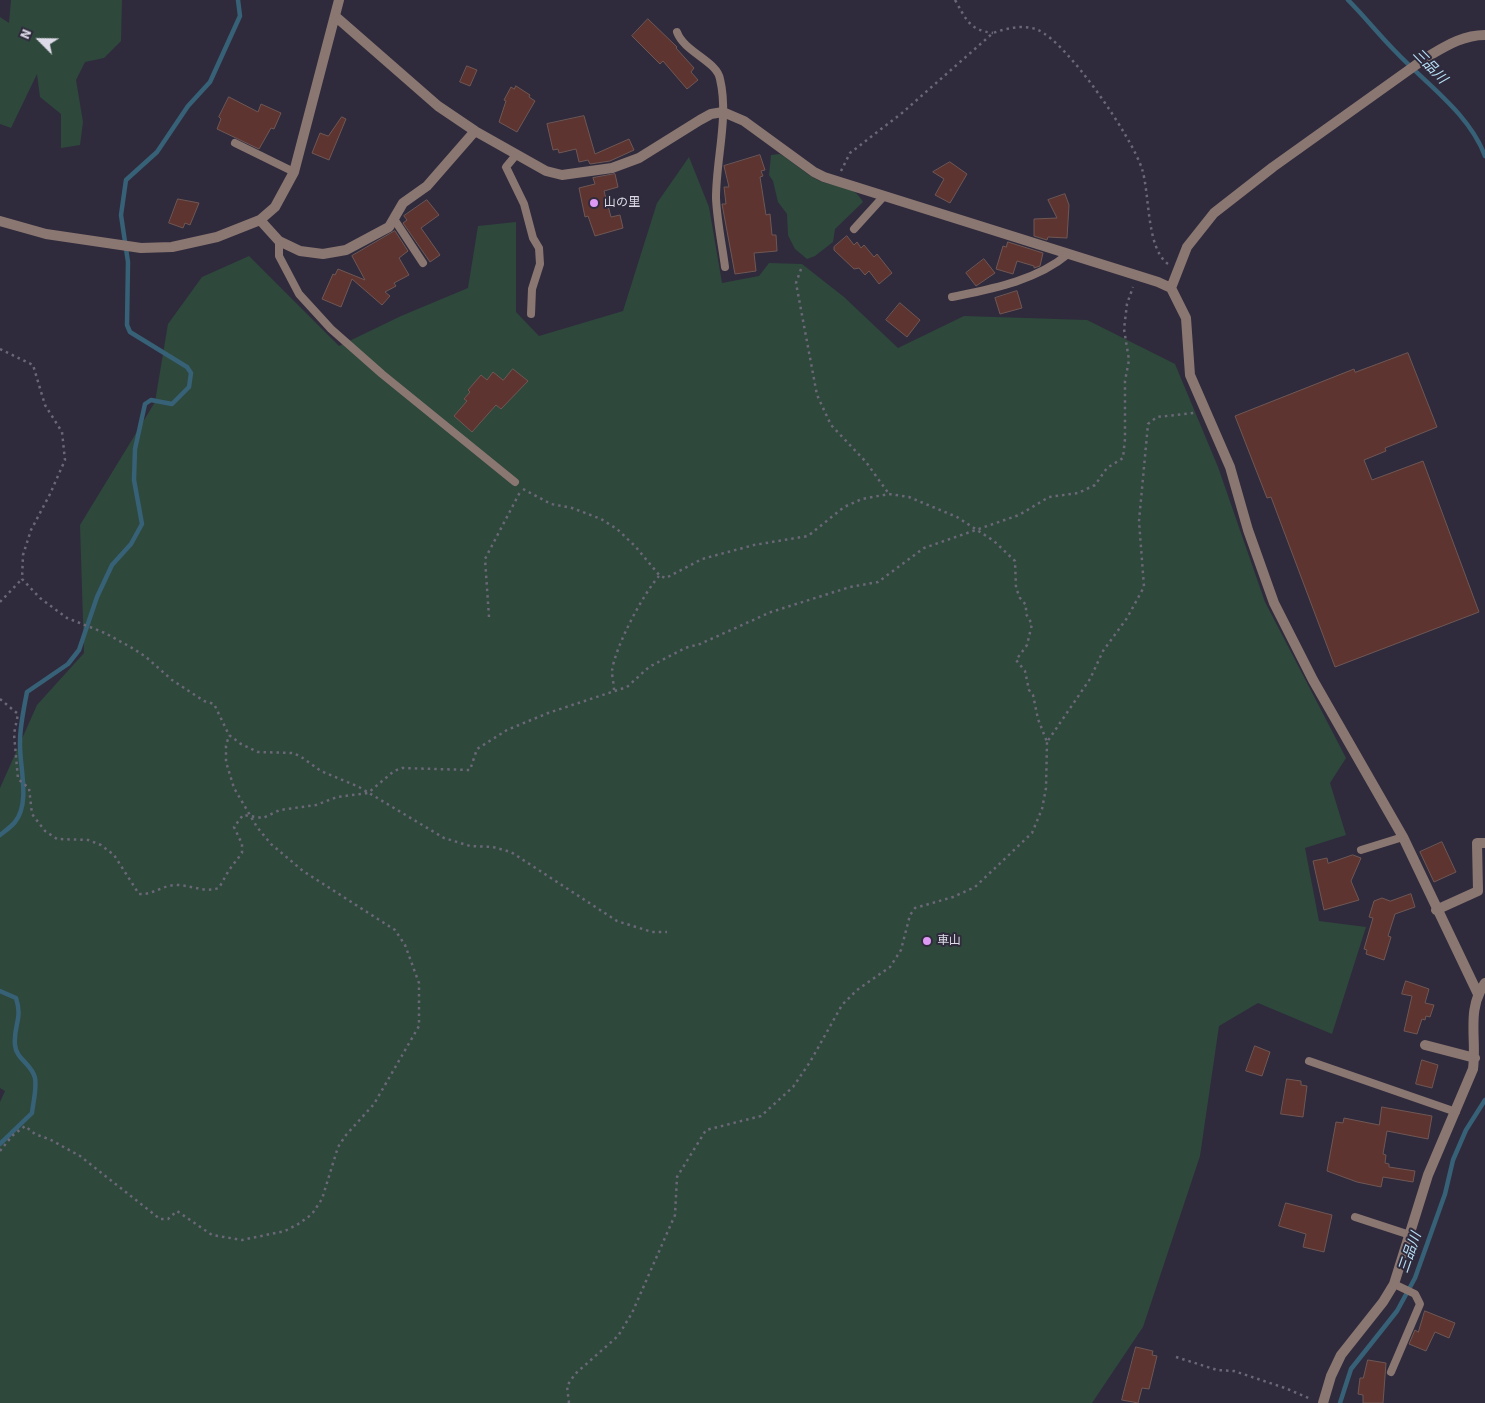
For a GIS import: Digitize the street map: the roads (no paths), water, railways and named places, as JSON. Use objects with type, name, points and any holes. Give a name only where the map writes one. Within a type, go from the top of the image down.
[{"type":"street","points":[[0,221],[46,234],[141,248],[172,247],[217,237],[260,220],[275,207],[294,172],[339,0]]},
{"type":"street","points":[[335,16],[408,82],[475,131],[546,172],[562,175],[597,172],[638,158],[711,114],[723,112],[744,121],[814,172],[1171,288],[1186,318],[1190,375],[1230,467],[1248,530],[1274,603],[1313,680],[1403,836],[1436,910],[1478,994]]},
{"type":"street","points":[[1171,288],[1187,247],[1214,213],[1427,57],[1452,42],[1475,35],[1485,35]]},
{"type":"street","points":[[260,220],[280,241],[300,251],[323,254],[346,250],[390,227],[403,203],[427,186],[475,131]]},
{"type":"street","points":[[1436,910],[1478,891],[1477,843],[1485,843]]},
{"type":"street","points":[[1323,1403],[1331,1376],[1341,1355],[1397,1286],[1428,1175],[1473,1069],[1475,1058],[1472,1011],[1478,994],[1485,983]]},
{"type":"street","points":[[1425,1045],[1475,1058]]},
{"type":"lane","points":[[677,32],[680,42],[713,68],[720,77],[723,112],[716,198],[725,266]]},
{"type":"lane","points":[[235,143],[294,172]]},
{"type":"lane","points":[[516,155],[506,167],[524,204],[532,238],[538,248],[540,264],[532,289],[531,314]]},
{"type":"lane","points":[[854,229],[884,196]]},
{"type":"lane","points":[[394,219],[424,263]]},
{"type":"lane","points":[[280,241],[279,256],[299,294],[331,329],[382,374],[514,482]]},
{"type":"lane","points":[[952,297],[1031,276],[1053,267],[1068,254]]},
{"type":"lane","points":[[1361,850],[1403,836]]},
{"type":"lane","points":[[1309,1061],[1456,1112]]},
{"type":"lane","points":[[1355,1218],[1410,1235]]},
{"type":"lane","points":[[1391,1372],[1420,1304],[1415,1294],[1397,1286]]},
{"type":"waterway","points":[[0,835],[15,822],[20,814],[22,805],[23,784],[20,736],[27,692],[68,664],[79,650],[97,597],[112,565],[131,544],[142,524],[134,480],[135,449],[145,404],[151,400],[172,404],[189,387],[191,373],[187,367],[130,332],[127,325],[128,262],[121,215],[126,180],[157,152],[188,106],[210,82],[240,16],[238,0]]},
{"type":"waterway","name":"三品川","points":[[1348,0],[1395,51],[1458,113],[1478,140],[1485,156]]},
{"type":"waterway","points":[[0,991],[16,998],[19,1012],[15,1033],[16,1050],[31,1069],[36,1086],[32,1113],[0,1144]]},
{"type":"waterway","name":"三品川","points":[[1340,1403],[1351,1369],[1397,1311],[1415,1278],[1445,1194],[1453,1160],[1466,1130],[1485,1100]]},
{"type":"place","name":"山の里","points":[[594,203]]},
{"type":"place","name":"車山","points":[[927,941]]}]
